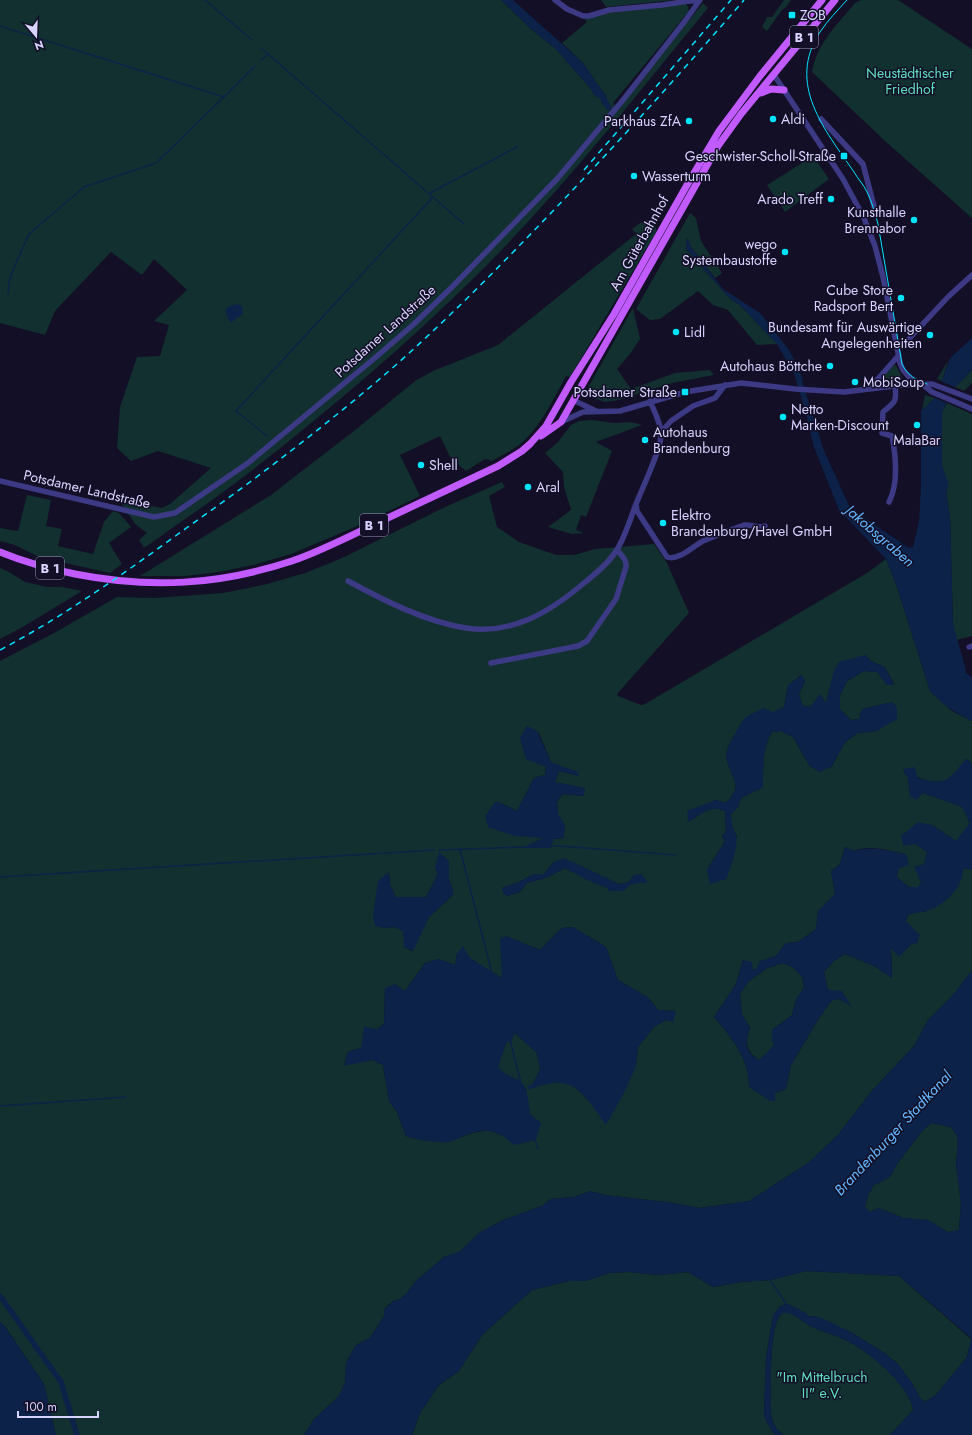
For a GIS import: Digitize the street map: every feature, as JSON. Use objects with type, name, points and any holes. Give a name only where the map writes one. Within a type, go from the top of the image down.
[{"type":"main road","name":"B 1","points":[[768,66],[822,0]]},
{"type":"main road","name":"B 1","points":[[774,74],[835,0]]},
{"type":"main road","points":[[768,66],[774,74]]},
{"type":"main road","name":"Am Güterbahnhof","points":[[573,400],[719,131],[768,66]]},
{"type":"main road","name":"Am Güterbahnhof","points":[[564,395],[718,146],[774,74]]},
{"type":"main road","points":[[754,98],[767,90],[784,90]]},
{"type":"main road","name":"B 1","points":[[532,443],[546,426],[564,395]]},
{"type":"main road","points":[[564,395],[573,400]]},
{"type":"main road","name":"B 1","points":[[0,552],[41,566],[102,579],[168,584],[224,578],[260,570],[325,548],[498,466],[514,457],[560,422],[573,400]]},
{"type":"street","points":[[555,0],[567,9],[583,16],[609,10],[699,1]]},
{"type":"street","name":"Potsdamer Landstraße","points":[[0,482],[154,517],[175,513],[248,463],[414,324],[474,265],[557,179],[632,88],[699,1]]},
{"type":"street","points":[[774,74],[843,179],[864,218],[883,277],[902,367],[915,384]]},
{"type":"street","points":[[821,119],[863,164],[875,210],[864,218]]},
{"type":"street","points":[[898,346],[907,341],[948,297],[972,275]]},
{"type":"street","points":[[869,389],[899,355]]},
{"type":"street","points":[[560,422],[583,412],[620,411],[685,392],[741,383],[794,389],[844,392],[915,384],[935,384],[972,399]]},
{"type":"street","points":[[922,384],[932,392],[972,408]]},
{"type":"street","points":[[661,432],[671,421],[693,406],[715,398],[725,386]]},
{"type":"street","points":[[889,502],[895,479],[894,448],[892,436],[882,433],[883,412],[894,403],[896,399],[895,386]]},
{"type":"street","points":[[573,400],[598,412]]},
{"type":"street","points":[[348,581],[402,608],[424,617],[468,629],[509,627],[540,615],[569,596],[593,576],[617,550],[659,448],[661,432],[650,401]]},
{"type":"street","points":[[636,504],[637,510],[642,519],[667,557],[670,558],[690,550],[702,542],[744,525],[749,524],[757,528],[765,526]]},
{"type":"street","points":[[492,663],[578,646],[587,641],[616,599],[626,563],[617,550]]},
{"type":"green space","points":[[0,0],[501,0],[532,30],[556,49],[596,97],[600,98],[603,104],[606,105],[607,98],[583,63],[562,43],[587,22],[584,18],[610,11],[686,4],[689,11],[613,103],[618,109],[703,3],[708,8],[567,179],[476,276],[422,328],[337,402],[250,472],[144,548],[139,540],[147,533],[135,524],[120,501],[162,508],[170,504],[211,468],[158,451],[131,461],[117,448],[120,407],[137,357],[160,356],[169,325],[154,321],[187,290],[154,259],[142,275],[111,252],[55,311],[45,335],[0,323]]},
{"type":"green space","points":[[601,0],[674,0],[606,7]]},
{"type":"green space","points":[[784,0],[791,0],[767,31],[762,27],[767,17],[772,17]]},
{"type":"green space","name":"Neustädtischer Friedhof","points":[[861,0],[898,0],[972,49],[972,218],[885,141],[812,72],[818,52],[823,43],[855,3]]},
{"type":"green space","points":[[813,156],[829,179],[785,212],[767,185]]},
{"type":"green space","points":[[690,213],[696,218],[701,241],[722,273],[715,278],[691,247],[687,238],[686,249],[723,291],[732,300],[740,305],[777,344],[757,345],[728,310],[713,305],[698,291],[660,319],[650,320],[636,309]]},
{"type":"green space","points":[[648,220],[653,222],[656,232],[570,377],[566,376],[540,422],[519,445],[492,461],[485,459],[466,471],[451,459],[440,436],[400,455],[420,496],[362,524],[291,554],[253,565],[219,572],[185,576],[140,576],[271,495],[359,427],[415,381],[433,371],[498,345],[636,234],[632,229],[640,223]]},
{"type":"green space","points":[[633,308],[640,339],[617,369],[631,389],[675,373],[710,370],[714,375],[672,383],[619,400],[605,402],[588,396],[586,391]]},
{"type":"green space","points":[[948,361],[942,381],[937,379]]},
{"type":"green space","points":[[896,365],[902,378],[880,381],[893,366]]},
{"type":"green space","points":[[972,370],[972,383],[964,391],[955,387]]},
{"type":"green space","points":[[925,395],[935,398],[922,410]]},
{"type":"green space","points":[[947,403],[972,414],[972,636],[956,640],[953,624],[950,516],[946,493],[948,486],[942,466],[942,412]]},
{"type":"green space","points":[[592,420],[614,423],[631,422],[642,425],[596,442],[612,451],[586,517],[581,515],[576,530],[584,533],[572,534],[548,527],[571,510],[564,487],[563,472],[545,453],[558,442],[571,425],[579,421]]},
{"type":"green space","points":[[502,482],[505,487],[489,496],[497,527],[519,542],[556,555],[574,555],[595,549],[654,544],[667,563],[689,613],[617,694],[618,696],[641,705],[867,573],[886,559],[896,584],[930,691],[952,711],[972,721],[972,763],[966,759],[949,779],[938,782],[926,780],[903,770],[908,778],[910,795],[923,793],[963,807],[970,824],[956,841],[932,825],[915,844],[927,852],[921,882],[918,887],[909,887],[897,877],[898,869],[906,854],[873,848],[854,851],[845,847],[840,864],[831,871],[835,894],[818,911],[816,929],[798,942],[786,943],[776,956],[760,961],[757,969],[753,970],[743,960],[736,984],[714,1017],[733,1040],[743,1058],[749,1087],[775,1093],[786,1089],[791,1065],[819,1018],[832,1000],[840,999],[851,1006],[828,990],[824,972],[834,961],[845,954],[874,966],[892,978],[891,948],[899,956],[911,944],[906,921],[908,915],[918,911],[925,912],[963,869],[966,868],[970,870],[972,868],[972,970],[955,993],[928,1020],[914,1046],[871,1092],[837,1136],[808,1163],[749,1201],[700,1208],[667,1202],[604,1195],[590,1191],[574,1197],[551,1199],[542,1206],[503,1220],[479,1233],[460,1252],[444,1257],[416,1281],[406,1294],[400,1299],[393,1301],[385,1308],[384,1316],[370,1338],[356,1345],[346,1363],[345,1383],[338,1397],[314,1419],[304,1435],[56,1435],[44,1384],[6,1328],[0,1322],[0,661],[54,633],[117,597],[154,598],[223,593],[263,585],[305,573],[340,559],[445,507]],"holes":[[[865,655],[871,661],[885,667],[894,684],[887,685],[877,672],[864,671],[847,681],[840,695],[840,709],[851,720],[859,719],[862,709],[892,702],[877,731],[858,733],[845,742],[832,766],[820,772],[809,765],[793,737],[781,731],[772,732],[765,751],[763,765],[763,787],[741,798],[738,807],[731,814],[731,824],[737,837],[707,870],[725,841],[722,837],[726,831],[725,811],[719,809],[705,811],[688,822],[716,800],[726,803],[732,796],[735,790],[735,784],[727,763],[726,755],[740,726],[745,719],[773,713],[784,707],[788,686],[801,675],[805,681],[799,694],[803,706],[810,707],[826,704],[830,687]],[[538,731],[551,762],[579,776],[559,771],[555,782],[584,788],[584,796],[563,794],[557,802],[558,815],[565,825],[563,838],[554,839],[524,848],[544,838],[537,837],[496,801],[517,811],[534,778],[545,775],[546,767]],[[449,861],[449,880],[453,889],[453,895],[429,917],[412,951],[404,947],[404,931],[394,927],[384,928],[389,872],[390,885],[396,897],[426,897],[438,874]],[[554,862],[597,874],[619,884],[629,882],[634,875],[638,882],[627,886],[624,891],[608,887],[565,868],[548,877],[527,883],[520,892],[507,896],[502,888],[519,882],[534,874],[544,874]],[[573,927],[606,947],[618,980],[649,998],[658,1010],[676,1011],[666,1020],[654,1027],[638,1047],[636,1066],[588,1100],[573,1086],[563,1082],[533,1084],[540,1069],[537,1053],[515,1033],[507,1041],[497,1067],[505,1075],[519,1080],[526,1089],[530,1114],[506,1137],[489,1130],[472,1133],[448,1142],[406,1136],[397,1112],[389,1101],[383,1065],[372,1060],[344,1065],[348,1052],[361,1048],[377,1029],[384,1024],[385,988],[405,991],[425,963],[438,959],[455,965],[457,954],[469,958],[502,978],[506,936],[540,950],[562,928]]]},
{"type":"green space","points":[[27,495],[51,500],[46,526],[62,529],[58,546],[93,554],[104,522],[113,511],[119,513],[131,527],[109,543],[122,564],[110,573],[39,557],[15,545],[0,541],[0,528],[18,531]]},
{"type":"green space","points":[[0,568],[25,582],[47,587],[62,587],[82,591],[0,639]]},
{"type":"green space","points":[[783,963],[794,968],[802,977],[804,987],[796,1000],[792,1015],[772,1030],[775,1045],[759,1060],[751,1053],[747,1046],[747,1038],[750,1028],[742,1014],[740,994],[748,982],[767,968]]},
{"type":"green space","points":[[931,1123],[951,1127],[957,1136],[958,1144],[956,1164],[961,1204],[959,1230],[948,1232],[928,1220],[903,1218],[879,1208],[870,1212],[865,1207],[868,1195],[874,1185],[890,1177],[897,1164],[922,1131]]},
{"type":"green space","points":[[806,1271],[899,1276],[971,1339],[967,1357],[936,1395],[925,1402],[920,1398],[912,1383],[897,1363],[883,1352],[852,1333],[818,1317],[808,1316],[804,1312],[787,1304],[780,1306],[773,1316],[766,1358],[764,1416],[771,1430],[776,1435],[412,1435],[420,1413],[439,1385],[459,1371],[482,1335],[532,1290],[569,1281],[586,1281],[609,1273],[629,1272],[658,1275],[688,1272],[713,1287],[741,1282],[770,1280]]},
{"type":"green space","name":"\"Im Mittelbruch II\" e.V.","points":[[787,1312],[813,1327],[854,1345],[875,1360],[896,1379],[910,1400],[913,1410],[890,1435],[784,1435],[777,1429],[771,1415],[772,1345],[774,1331],[778,1320],[782,1313]]},
{"type":"water","points":[[501,0],[513,0],[583,63],[607,98],[606,105],[603,105],[600,98],[596,97],[556,49],[532,30]]},
{"type":"water","points":[[687,238],[691,247],[723,289],[760,313],[789,350],[798,366],[803,381],[798,381],[777,344],[740,305],[732,300],[723,291],[686,249]]},
{"type":"water","points":[[238,304],[242,307],[243,314],[230,323],[226,309],[230,306]]},
{"type":"water","points":[[972,338],[972,370],[955,387],[942,412],[942,466],[948,482],[946,493],[950,516],[953,624],[966,670],[965,672],[972,678],[972,721],[960,715],[940,701],[930,691],[896,584],[886,559],[839,510],[814,447],[802,398],[807,397],[823,448],[850,508],[909,548],[913,547],[919,521],[921,489],[921,411],[935,398],[950,358]]},
{"type":"water","points":[[865,655],[871,661],[885,667],[894,685],[887,685],[877,672],[864,671],[847,681],[840,695],[840,709],[851,720],[859,719],[862,709],[892,702],[897,707],[897,719],[877,731],[858,733],[845,742],[832,766],[820,772],[809,765],[793,737],[781,731],[772,732],[765,751],[763,765],[763,787],[741,798],[738,807],[731,814],[737,839],[734,857],[726,879],[710,884],[707,870],[725,841],[722,837],[726,831],[725,811],[715,809],[706,811],[688,822],[687,811],[716,800],[726,803],[732,796],[735,790],[735,785],[727,763],[726,755],[731,742],[744,719],[763,708],[773,712],[784,707],[788,685],[802,675],[805,681],[799,694],[803,706],[810,707],[820,694],[826,703],[834,671],[839,662]]},
{"type":"water","points":[[527,726],[537,731],[551,762],[578,772],[579,776],[559,771],[555,782],[585,788],[584,796],[563,794],[557,801],[558,814],[565,825],[564,838],[554,839],[550,848],[522,848],[543,838],[515,836],[488,827],[485,816],[496,801],[517,811],[534,778],[545,775],[546,767],[526,759],[520,738]]},
{"type":"water","points":[[966,759],[972,763],[972,868],[970,870],[966,868],[963,869],[960,883],[946,901],[933,909],[908,915],[906,921],[920,935],[917,943],[911,944],[899,957],[891,948],[892,978],[874,966],[845,954],[834,961],[824,972],[828,990],[842,991],[852,1007],[840,999],[832,1000],[819,1018],[791,1065],[786,1089],[775,1093],[775,1101],[770,1101],[749,1087],[743,1058],[733,1040],[714,1017],[736,984],[743,960],[752,962],[753,970],[756,969],[760,961],[776,956],[786,943],[798,942],[816,929],[818,911],[835,894],[831,871],[840,864],[845,847],[854,851],[860,849],[873,849],[906,854],[909,865],[898,869],[897,877],[909,887],[918,887],[921,882],[914,867],[924,864],[927,852],[915,844],[903,846],[901,836],[918,822],[932,825],[956,841],[970,823],[962,807],[923,793],[916,800],[910,796],[908,778],[903,769],[914,767],[918,778],[942,781],[951,776]],"holes":[[[783,963],[794,968],[802,977],[804,987],[796,1000],[792,1015],[772,1030],[772,1041],[774,1045],[759,1060],[748,1050],[747,1038],[750,1028],[742,1014],[740,994],[748,982],[767,968]]]},
{"type":"water","points":[[439,852],[449,861],[449,880],[453,889],[453,895],[429,917],[413,951],[404,947],[403,931],[394,927],[384,928],[375,926],[373,915],[378,881],[389,872],[390,885],[396,897],[426,897],[438,874],[435,868]]},
{"type":"water","points":[[564,858],[619,884],[629,882],[634,875],[641,874],[647,883],[634,884],[629,886],[624,891],[609,891],[607,888],[587,880],[565,868],[548,877],[527,883],[520,892],[507,896],[502,892],[502,888],[519,882],[534,874],[544,874],[554,862]]},
{"type":"water","points":[[573,927],[606,947],[618,980],[649,998],[658,1010],[676,1011],[673,1022],[666,1020],[654,1027],[638,1047],[636,1066],[624,1093],[606,1125],[583,1094],[567,1084],[557,1083],[544,1085],[529,1090],[528,1086],[533,1084],[540,1069],[537,1053],[515,1033],[511,1042],[507,1041],[498,1067],[521,1082],[526,1090],[530,1114],[541,1123],[536,1140],[514,1145],[502,1135],[490,1131],[471,1133],[449,1142],[428,1141],[406,1136],[397,1112],[389,1101],[383,1065],[372,1060],[344,1066],[348,1052],[361,1048],[364,1027],[377,1029],[384,1024],[385,988],[395,984],[405,991],[425,963],[438,959],[455,965],[457,954],[463,946],[470,958],[502,978],[500,939],[506,936],[540,950],[562,928]]},
{"type":"water","name":"Brandenburger Stadtkanal","points":[[972,970],[972,1435],[890,1435],[913,1410],[910,1400],[896,1379],[874,1359],[852,1344],[839,1337],[812,1327],[794,1315],[782,1313],[774,1331],[771,1361],[771,1415],[775,1426],[784,1435],[776,1435],[771,1430],[764,1416],[766,1358],[773,1316],[780,1306],[787,1304],[804,1312],[808,1316],[818,1317],[830,1322],[852,1333],[883,1352],[897,1363],[912,1383],[920,1398],[925,1402],[936,1395],[967,1357],[971,1338],[899,1276],[806,1271],[770,1280],[741,1282],[713,1287],[688,1272],[658,1275],[629,1272],[609,1273],[586,1281],[569,1281],[532,1290],[482,1335],[459,1371],[439,1385],[420,1413],[412,1435],[304,1435],[314,1419],[338,1397],[345,1383],[346,1363],[356,1345],[370,1338],[384,1316],[385,1308],[406,1294],[416,1281],[444,1257],[460,1251],[479,1233],[503,1220],[542,1206],[551,1199],[574,1197],[590,1191],[604,1195],[667,1202],[700,1208],[749,1201],[808,1163],[837,1136],[871,1092],[914,1046],[928,1020],[955,993]],"holes":[[[931,1123],[951,1127],[957,1136],[958,1144],[956,1164],[961,1204],[959,1230],[948,1232],[928,1220],[903,1218],[879,1208],[870,1212],[865,1207],[868,1195],[874,1185],[890,1177],[897,1164],[922,1131]]]},
{"type":"water","points":[[0,1322],[6,1328],[44,1384],[56,1435],[0,1435]]},
{"type":"pier","points":[[940,381],[957,388],[949,404],[933,397]]},
{"type":"waterway","points":[[205,0],[252,40]]},
{"type":"waterway","points":[[0,26],[224,97],[255,66]]},
{"type":"waterway","points":[[261,48],[464,224]]},
{"type":"waterway","points":[[261,60],[268,54]]},
{"type":"waterway","points":[[8,294],[9,282],[13,270],[29,234],[84,187],[156,163],[224,97]]},
{"type":"waterway","name":"Jakobsgraben","points":[[603,98],[609,108]]},
{"type":"waterway","points":[[430,193],[517,147]]},
{"type":"waterway","points":[[267,436],[236,411],[433,197]]},
{"type":"waterway","points":[[797,374],[806,404]]},
{"type":"waterway","points":[[550,846],[676,855]]},
{"type":"waterway","points":[[439,850],[526,847]]},
{"type":"waterway","points":[[460,849],[492,973]]},
{"type":"waterway","points":[[0,877],[434,850]]},
{"type":"waterway","points":[[510,1040],[521,1083]]},
{"type":"waterway","points":[[0,1106],[126,1097]]},
{"type":"waterway","points":[[535,1139],[538,1149]]},
{"type":"waterway","points":[[770,1280],[787,1305]]},
{"type":"waterway","points":[[0,1296],[61,1382],[77,1435]]},
{"type":"tram line","points":[[847,0],[820,32],[811,51],[807,70],[808,88],[813,106],[822,123],[864,187],[875,212],[902,364],[912,377],[927,384]]},
{"type":"railway","points":[[584,170],[731,0]]},
{"type":"railway","points":[[0,650],[74,606],[145,558],[268,469],[389,371],[471,294],[550,214],[648,108],[744,0]]},
{"type":"place","name":"ZOB","points":[[792,15]]},
{"type":"place","name":"Aldi","points":[[773,119]]},
{"type":"place","name":"Parkhaus ZfA","points":[[689,121]]},
{"type":"place","name":"Geschwister-Scholl-Straße","points":[[844,156]]},
{"type":"place","name":"Wasserturm","points":[[634,176]]},
{"type":"place","name":"Arado Treff","points":[[831,199]]},
{"type":"place","name":"Kunsthalle Brennabor","points":[[914,220]]},
{"type":"place","name":"wego Systembaustoffe","points":[[785,252]]},
{"type":"place","name":"Cube Store Radsport Bert","points":[[901,298]]},
{"type":"place","name":"Lidl","points":[[676,332]]},
{"type":"place","name":"Bundesamt für Auswärtige Angelegenheiten","points":[[930,335]]},
{"type":"place","name":"Autohaus Böttche","points":[[830,366]]},
{"type":"place","name":"MobiSoup","points":[[855,382]]},
{"type":"place","name":"Potsdamer Straße","points":[[685,392]]},
{"type":"place","name":"Netto Marken-Discount","points":[[783,417]]},
{"type":"place","name":"MalaBar","points":[[917,425]]},
{"type":"place","name":"Autohaus Brandenburg","points":[[645,440]]},
{"type":"place","name":"Shell","points":[[421,465]]},
{"type":"place","name":"Aral","points":[[528,487]]},
{"type":"place","name":"Elektro Brandenburg/Havel GmbH","points":[[663,523]]}]
